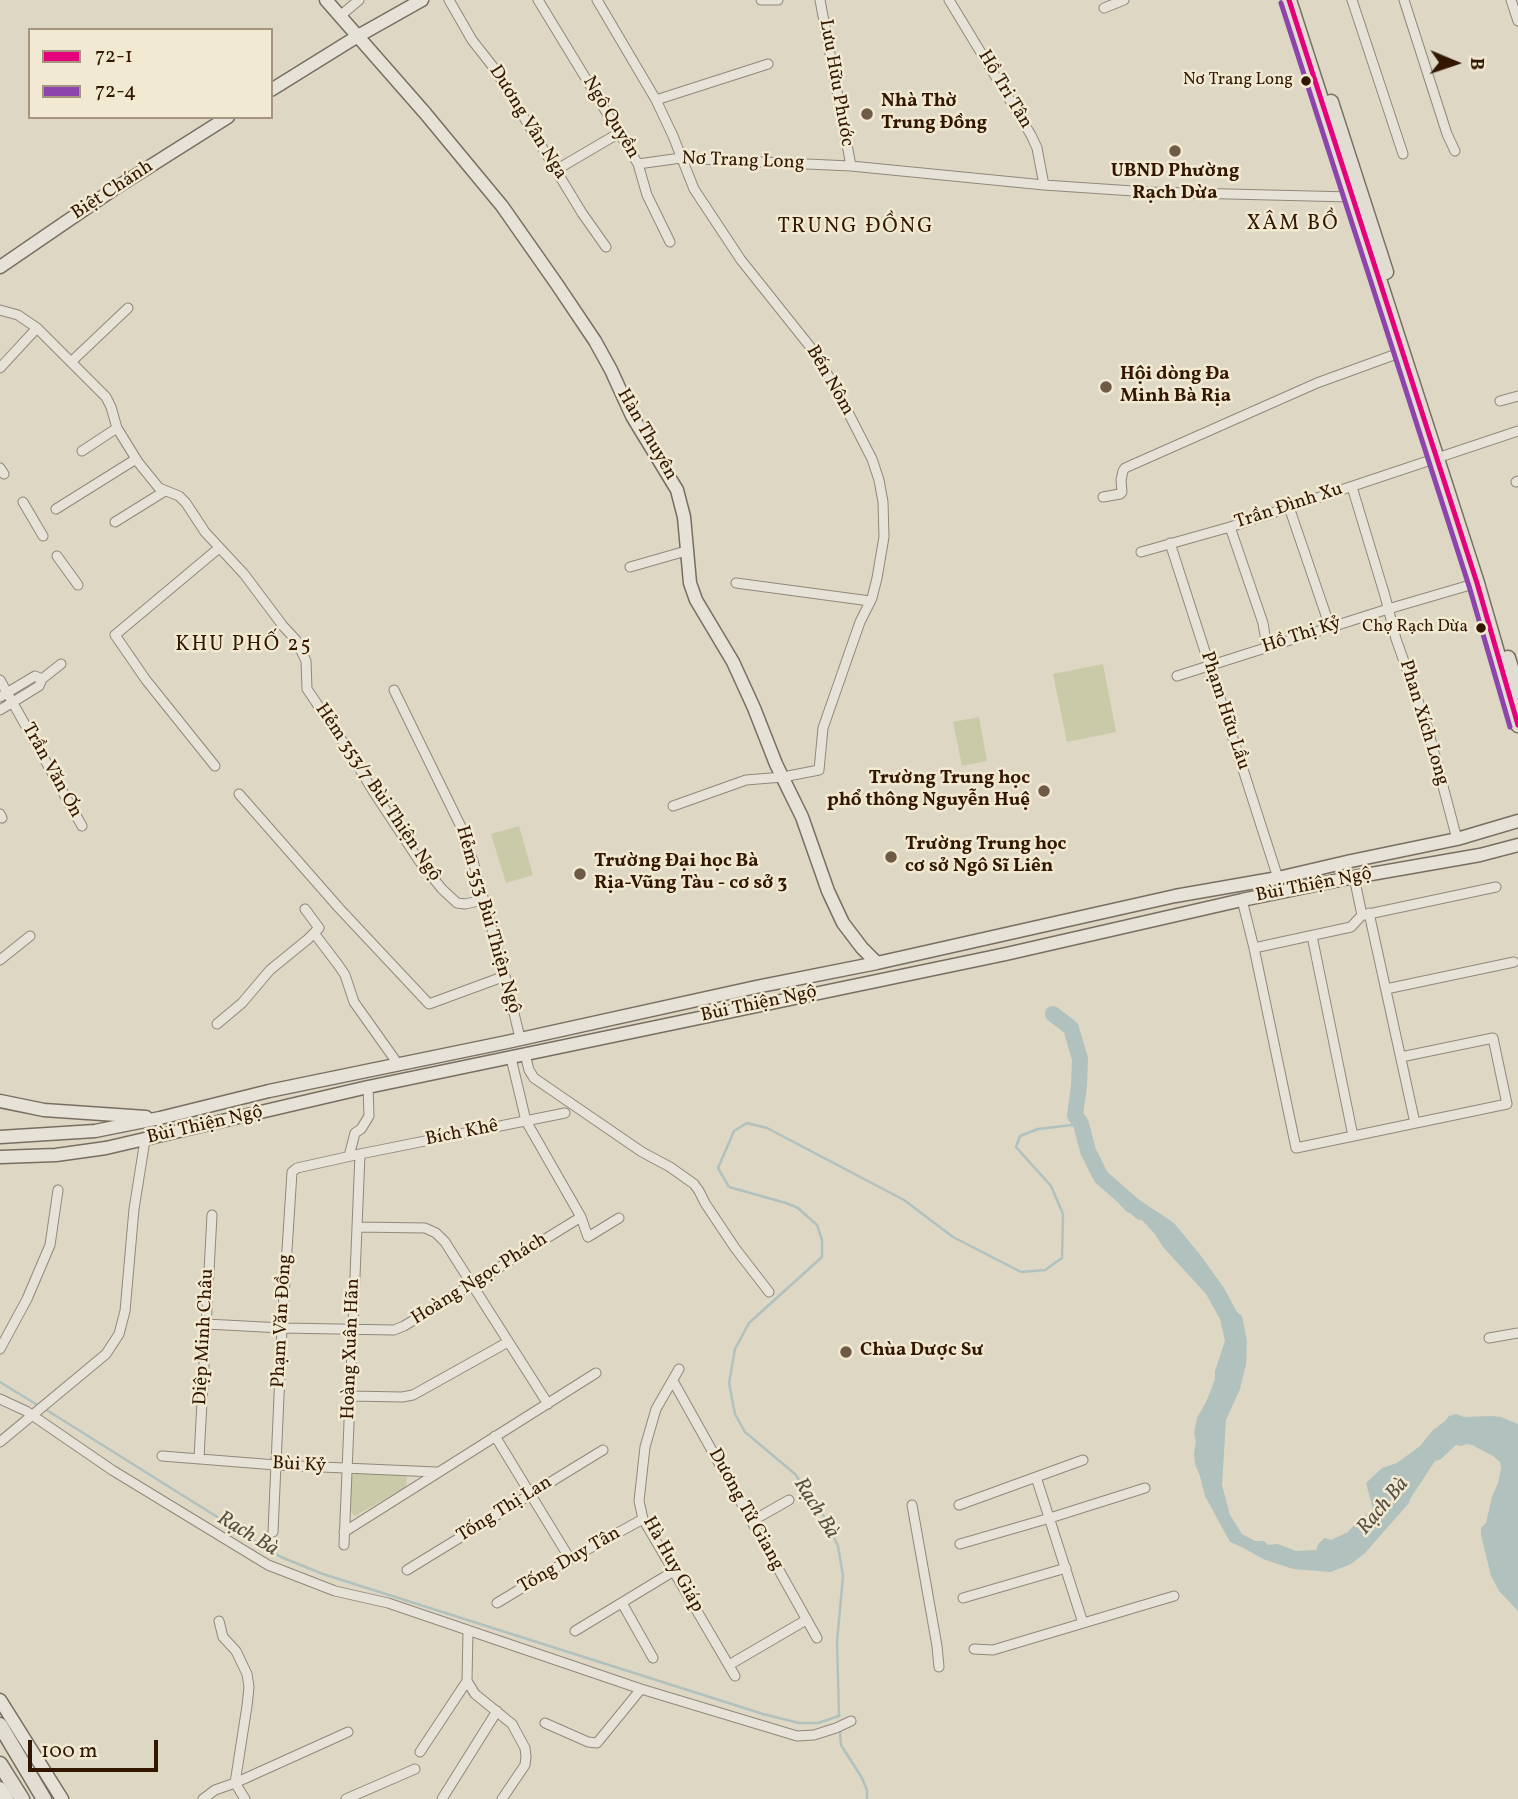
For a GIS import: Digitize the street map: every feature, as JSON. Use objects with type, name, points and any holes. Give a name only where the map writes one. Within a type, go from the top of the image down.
[{"type":"main road","name":"Hàn Thuyên","points":[[326,0],[502,206],[595,341],[632,416],[677,490],[684,517],[690,583],[696,600],[733,662],[754,708],[802,817],[828,891],[843,923],[877,963]]},
{"type":"main road","points":[[273,89],[422,0]]},
{"type":"main road","points":[[1289,0],[1356,195]]},
{"type":"main road","points":[[1298,0],[1402,352],[1482,572],[1518,691]]},
{"type":"main road","name":"Biệt Chánh","points":[[0,267],[114,189],[225,119]]},
{"type":"main road","points":[[1361,212],[1440,457],[1518,725]]},
{"type":"main road","name":"Bùi Thiện Ngộ","points":[[0,1137],[95,1131],[160,1118],[269,1091],[877,963],[1175,896],[1457,839],[1518,821]]},
{"type":"main road","name":"Bùi Thiện Ngộ","points":[[0,1157],[57,1155],[107,1148],[368,1087],[1071,939],[1242,900],[1480,855],[1518,845]]},
{"type":"main road","points":[[1351,861],[1354,877]]},
{"type":"main road","points":[[1066,920],[1071,939]]},
{"type":"main road","points":[[833,972],[837,989]]},
{"type":"main road","points":[[512,1058],[513,1040]]},
{"type":"main road","name":"Bùi Thiện Ngộ","points":[[0,1101],[44,1110],[160,1118]]},
{"type":"main road","points":[[0,1700],[62,1799]]},
{"type":"main road","points":[[0,1725],[44,1799]]},
{"type":"main road","points":[[0,1764],[22,1799]]},
{"type":"main road","points":[[0,1788],[7,1799]]},
{"type":"street","points":[[340,16],[359,0]]},
{"type":"street","name":"Dương Vân Nga","points":[[449,0],[606,247]]},
{"type":"street","name":"Ngô Quyền","points":[[538,0],[638,164],[647,195],[670,242]]},
{"type":"street","name":"Bến Nôm","points":[[597,0],[656,100],[694,189],[741,260],[813,349],[872,459],[879,480],[884,537],[877,578],[823,728],[819,770],[783,777]]},
{"type":"street","points":[[761,0],[778,0]]},
{"type":"street","name":"Lưu Hữu Phước","points":[[820,0],[850,166]]},
{"type":"street","name":"Hồ Tri Tân","points":[[949,0],[1031,135],[1037,148],[1044,185]]},
{"type":"street","points":[[1104,8],[1124,0]]},
{"type":"street","points":[[1352,0],[1403,154]]},
{"type":"street","points":[[1404,0],[1447,134],[1455,151]]},
{"type":"street","points":[[1511,0],[1518,21]]},
{"type":"street","points":[[656,100],[768,64]]},
{"type":"street","points":[[556,170],[619,133]]},
{"type":"street","name":"Nơ Trang Long","points":[[638,164],[681,158],[850,166],[1044,185],[1185,194],[1356,195]]},
{"type":"street","points":[[71,362],[128,309]]},
{"type":"street","name":"Hẻm 353/7 Bùi Thiện Ngộ","points":[[0,310],[18,315],[37,328],[106,397],[117,428],[136,459],[155,483],[186,503],[205,532],[244,575],[296,640],[306,661],[307,690],[420,862],[457,903],[483,900]]},
{"type":"street","points":[[0,368],[37,328]]},
{"type":"street","points":[[1103,497],[1121,494],[1121,480],[1125,468],[1317,383],[1402,352]]},
{"type":"street","points":[[1500,401],[1518,396]]},
{"type":"street","points":[[82,451],[117,428]]},
{"type":"street","name":"Trần Đình Xu","points":[[1141,552],[1230,527],[1518,431]]},
{"type":"street","points":[[56,509],[136,459]]},
{"type":"street","name":"Phan Xích Long","points":[[1352,487],[1396,639],[1427,726],[1457,839]]},
{"type":"street","points":[[116,522],[165,491]]},
{"type":"street","points":[[23,502],[43,536]]},
{"type":"street","points":[[1289,507],[1330,627]]},
{"type":"street","points":[[1230,527],[1263,624],[1267,648]]},
{"type":"street","name":"Phạm Hữu Lầu","points":[[1170,543],[1278,877]]},
{"type":"street","points":[[215,766],[146,680],[115,635],[219,548]]},
{"type":"street","points":[[630,567],[686,551]]},
{"type":"street","points":[[57,556],[78,585]]},
{"type":"street","points":[[736,583],[870,601]]},
{"type":"street","name":"Hồ Thị Kỷ","points":[[1177,676],[1476,583]]},
{"type":"street","points":[[0,710],[39,686],[42,679],[61,664]]},
{"type":"street","points":[[4,695],[35,676],[42,679]]},
{"type":"street","name":"Trần Văn Ơn","points":[[0,680],[4,695],[13,702],[82,826]]},
{"type":"street","name":"Hẻm 353 Bùi Thiện Ngộ","points":[[394,690],[465,835],[464,840],[505,976],[513,1040]]},
{"type":"street","points":[[673,806],[747,780],[783,777]]},
{"type":"street","points":[[239,794],[339,908],[429,1004],[505,976]]},
{"type":"street","points":[[1354,877],[1386,989],[1415,1123]]},
{"type":"street","points":[[1254,948],[1350,927],[1366,914],[1496,887]]},
{"type":"street","points":[[1242,900],[1296,1148],[1507,1104],[1493,1038],[1401,1057]]},
{"type":"street","points":[[218,1024],[242,1003],[270,970],[319,928],[304,909]]},
{"type":"street","points":[[314,933],[345,975],[354,1002],[398,1064]]},
{"type":"street","points":[[0,960],[30,936]]},
{"type":"street","points":[[1312,936],[1353,1136]]},
{"type":"street","points":[[1386,989],[1514,962]]},
{"type":"street","points":[[525,1054],[534,1078],[694,1184],[735,1248],[769,1292]]},
{"type":"street","points":[[512,1058],[526,1121],[581,1217],[588,1237],[619,1218]]},
{"type":"street","points":[[349,1156],[355,1133],[369,1116],[368,1087]]},
{"type":"street","name":"Bích Khê","points":[[360,1154],[565,1113]]},
{"type":"street","points":[[0,1442],[106,1354],[119,1334],[125,1311],[134,1209],[145,1140]]},
{"type":"street","name":"Phạm Văn Đồng","points":[[273,1532],[292,1172],[297,1168],[360,1154]]},
{"type":"street","name":"Hoàng Xuân Hãn","points":[[344,1545],[360,1154]]},
{"type":"street","points":[[0,1349],[27,1299],[50,1245],[58,1190]]},
{"type":"street","name":"Diệp Minh Châu","points":[[199,1458],[212,1215]]},
{"type":"street","name":"Hoàng Ngọc Phách","points":[[206,1324],[394,1330],[581,1217]]},
{"type":"street","points":[[357,1227],[425,1228],[446,1242],[548,1404]]},
{"type":"street","points":[[1489,1338],[1518,1333]]},
{"type":"street","points":[[350,1396],[413,1395],[508,1342]]},
{"type":"street","name":"Hà Huy Giáp","points":[[679,1369],[656,1409],[645,1447],[639,1501],[643,1519],[735,1676]]},
{"type":"street","points":[[344,1532],[596,1373]]},
{"type":"street","name":"Dương Tử Giang","points":[[673,1381],[817,1639]]},
{"type":"street","points":[[0,1399],[33,1415],[112,1470],[268,1565],[335,1591],[388,1604],[640,1689],[797,1736],[814,1735],[851,1721]]},
{"type":"street","points":[[495,1436],[570,1559]]},
{"type":"street","name":"Tống Thị Lan","points":[[407,1570],[603,1450]]},
{"type":"street","name":"Bùi Kỷ","points":[[162,1456],[276,1465],[436,1472]]},
{"type":"street","points":[[959,1504],[1083,1460]]},
{"type":"street","points":[[1037,1477],[1083,1623]]},
{"type":"street","points":[[960,1544],[1145,1488]]},
{"type":"street","points":[[752,1521],[789,1500]]},
{"type":"street","points":[[912,1505],[939,1667]]},
{"type":"street","name":"Tống Duy Tân","points":[[497,1603],[643,1519]]},
{"type":"street","points":[[963,1598],[1066,1569]]},
{"type":"street","points":[[575,1631],[674,1571]]},
{"type":"street","points":[[974,1649],[993,1650],[1174,1596]]},
{"type":"street","points":[[622,1603],[653,1658]]},
{"type":"street","points":[[729,1665],[806,1620]]},
{"type":"street","points":[[219,1621],[223,1637],[236,1651],[247,1674],[248,1688],[235,1783],[245,1799]]},
{"type":"street","points":[[420,1752],[467,1681],[468,1631]]},
{"type":"street","points":[[467,1681],[475,1694],[512,1724],[525,1748],[524,1765],[502,1799]]},
{"type":"street","points":[[545,1723],[588,1742],[597,1743],[640,1689]]},
{"type":"street","points":[[442,1799],[497,1711]]},
{"type":"street","points":[[203,1799],[215,1790],[348,1732]]},
{"type":"street","points":[[346,1799],[415,1769]]},
{"type":"green space","points":[[1103,664],[1116,732],[1067,742],[1053,674]]},
{"type":"green space","points":[[979,717],[987,761],[962,766],[953,722]]},
{"type":"green space","points":[[519,826],[533,875],[506,883],[491,834]]},
{"type":"green space","points":[[358,1473],[407,1475],[406,1487],[355,1516],[351,1512],[350,1476]]},
{"type":"water","points":[[1128,1195],[1174,1223],[1201,1256],[1242,1316],[1247,1341],[1246,1364],[1240,1389],[1226,1420],[1222,1485],[1230,1515],[1242,1534],[1255,1541],[1264,1541],[1268,1545],[1278,1544],[1296,1551],[1316,1550],[1325,1538],[1331,1540],[1348,1532],[1373,1509],[1366,1483],[1382,1468],[1397,1463],[1420,1446],[1449,1416],[1456,1414],[1464,1417],[1501,1417],[1518,1424],[1518,1611],[1499,1591],[1491,1576],[1481,1535],[1481,1528],[1486,1523],[1498,1483],[1500,1462],[1472,1445],[1456,1445],[1435,1461],[1409,1503],[1365,1553],[1351,1564],[1331,1572],[1293,1569],[1263,1559],[1230,1542],[1205,1496],[1194,1453],[1197,1418],[1215,1379],[1225,1341],[1220,1319],[1206,1294],[1163,1247],[1154,1233],[1138,1216],[1131,1211],[1128,1213],[1120,1205]]},
{"type":"waterway","name":"Rạch Bà","points":[[1053,1014],[1071,1028],[1080,1059],[1075,1115],[1081,1124],[1088,1151],[1101,1177],[1141,1212]]},
{"type":"waterway","name":"Rạch Bà","points":[[45,1409],[281,1557],[323,1574],[763,1714],[799,1723],[818,1723],[839,1716],[837,1642],[843,1576],[838,1546],[821,1511],[795,1474],[745,1432],[735,1414],[729,1383],[735,1349],[749,1323],[822,1257],[822,1240],[817,1225],[798,1208],[729,1187],[718,1168],[734,1131],[747,1123],[767,1128],[904,1200],[953,1237],[1021,1272],[1045,1270],[1062,1258],[1063,1214],[1051,1186],[1016,1147],[1020,1136],[1038,1129],[1081,1124]]},
{"type":"waterway","name":"Rạch Bà","points":[[0,1382],[39,1406]]},
{"type":"waterway","points":[[840,1732],[841,1745],[862,1778],[867,1799]]},
{"type":"transit line","name":"72-1","points":[[1289,0],[1477,583],[1518,725]]},
{"type":"transit line","name":"72-4","points":[[1281,3],[1469,586],[1510,727]]},
{"type":"place","name":"Nơ Trang Long","points":[[1306,81]]},
{"type":"place","name":"Nhà Thờ Trung Đồng","points":[[867,114]]},
{"type":"place","name":"UBND Phường Rạch Dừa","points":[[1175,151]]},
{"type":"place","name":"Hội dòng Đa Minh Bà Rịa","points":[[1106,387]]},
{"type":"place","name":"Chợ Rạch Dừa","points":[[1481,628]]},
{"type":"place","name":"Trường Trung học phổ thông Nguyễn Huệ","points":[[1044,791]]},
{"type":"place","name":"Trường Trung học cơ sở Ngô Sĩ Liên","points":[[891,857]]},
{"type":"place","name":"Trường Đại học Bà Rịa-Vũng Tàu - cơ sở 3","points":[[580,874]]},
{"type":"place","name":"Chùa Dược Sư","points":[[846,1352]]},
{"type":"district","name":"XÂM BỒ","points":[[1293,225]]},
{"type":"district","name":"TRUNG ĐỒNG","points":[[856,228]]},
{"type":"district","name":"KHU PHỐ 25","points":[[244,646]]}]
